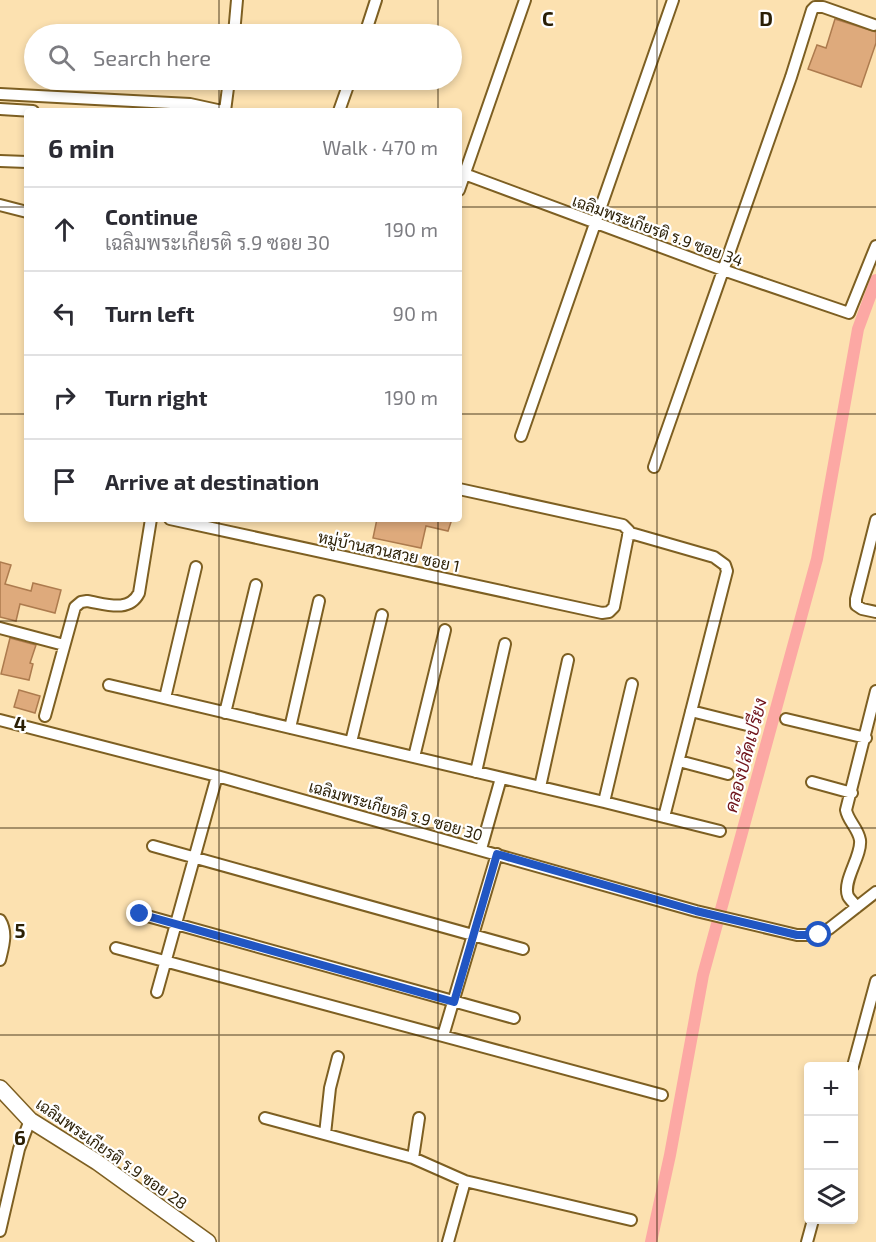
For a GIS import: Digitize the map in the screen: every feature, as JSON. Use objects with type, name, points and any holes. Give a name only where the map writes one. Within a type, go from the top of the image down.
[{"type":"main road","name":"เฉลิมพระเกียรติ ร.9 ซอย 28","points":[[0,1088],[30,1120],[97,1162],[201,1240]]},
{"type":"street","points":[[235,24],[237,0]]},
{"type":"street","points":[[368,24],[376,0]]},
{"type":"street","points":[[462,173],[525,0]]},
{"type":"street","points":[[521,436],[673,0]]},
{"type":"street","points":[[654,467],[791,77],[812,10],[815,7],[823,8],[874,25]]},
{"type":"street","points":[[224,108],[227,90]]},
{"type":"street","points":[[340,108],[346,90]]},
{"type":"street","points":[[0,94],[118,106],[190,104],[201,108]]},
{"type":"street","points":[[0,109],[24,110]]},
{"type":"street","points":[[0,160],[24,162]]},
{"type":"street","name":"เฉลิมพระเกียรติ ร.9 ซอย 34","points":[[462,173],[723,270],[849,313],[876,246]]},
{"type":"street","points":[[0,205],[24,211]]},
{"type":"street","points":[[462,490],[623,525],[629,531],[628,535],[634,534],[714,557],[725,565],[727,571],[664,817]]},
{"type":"street","points":[[876,520],[856,599],[856,605],[862,609],[876,612]]},
{"type":"street","points":[[45,717],[72,613],[78,603],[87,601],[125,606],[135,600],[139,593],[151,522]]},
{"type":"street","name":"หมู่บ้านสวนสวย ซอย 1","points":[[184,522],[602,613],[609,612],[614,607],[628,535]]},
{"type":"street","points":[[165,698],[196,567]]},
{"type":"street","points":[[225,713],[256,585]]},
{"type":"street","points":[[290,728],[319,601]]},
{"type":"street","points":[[351,742],[382,615]]},
{"type":"street","points":[[0,628],[64,645]]},
{"type":"street","points":[[414,756],[445,630]]},
{"type":"street","points":[[476,772],[505,644]]},
{"type":"street","points":[[540,787],[568,660]]},
{"type":"street","points":[[604,802],[632,684]]},
{"type":"street","points":[[109,685],[414,756],[720,831]]},
{"type":"street","points":[[857,907],[848,895],[847,887],[861,843],[858,830],[846,810],[852,794],[876,691]]},
{"type":"street","points":[[691,711],[747,725]]},
{"type":"street","points":[[786,719],[866,738]]},
{"type":"street","name":"เฉลิมพระเกียรติ ร.9 ซอย 30","points":[[0,720],[217,776],[696,911],[797,935],[819,935],[876,892]]},
{"type":"street","points":[[679,760],[728,774]]},
{"type":"street","points":[[157,992],[217,776]]},
{"type":"street","points":[[481,849],[501,778]]},
{"type":"street","points":[[812,782],[852,794]]},
{"type":"street","points":[[153,846],[523,949]]},
{"type":"street","points":[[443,1036],[497,854]]},
{"type":"street","points":[[140,914],[514,1018]]},
{"type":"street","points":[[0,920],[3,924],[5,940],[0,960]]},
{"type":"street","points":[[116,948],[662,1095]]},
{"type":"street","points":[[854,1062],[876,981]]},
{"type":"street","points":[[325,1134],[330,1088],[338,1057]]},
{"type":"street","points":[[265,1118],[413,1158],[465,1181],[631,1220]]},
{"type":"street","points":[[413,1158],[419,1118]]},
{"type":"street","points":[[0,1230],[19,1149],[30,1120]]},
{"type":"street","points":[[448,1242],[465,1181]]},
{"type":"street","points":[[807,1242],[812,1224]]},
{"type":"building","points":[[835,19],[876,32],[876,43],[861,87],[808,69],[817,45],[826,48]]},
{"type":"building","points":[[376,522],[451,522],[448,531],[426,526],[421,548],[373,538]]},
{"type":"building","points":[[0,562],[11,565],[5,584],[31,591],[33,583],[61,590],[55,613],[20,604],[16,621],[0,617]]},
{"type":"building","points":[[10,638],[36,645],[30,663],[33,664],[29,680],[1,674]]},
{"type":"building","points":[[19,690],[40,696],[35,713],[14,707]]},
{"type":"waterway","name":"คลองปลัดเปรียง","points":[[651,1242],[670,1155],[703,975],[817,559],[858,329],[876,280]]},
{"type":"route","points":[[140,914],[454,1002],[497,854],[751,925],[797,935],[819,935]]}]
